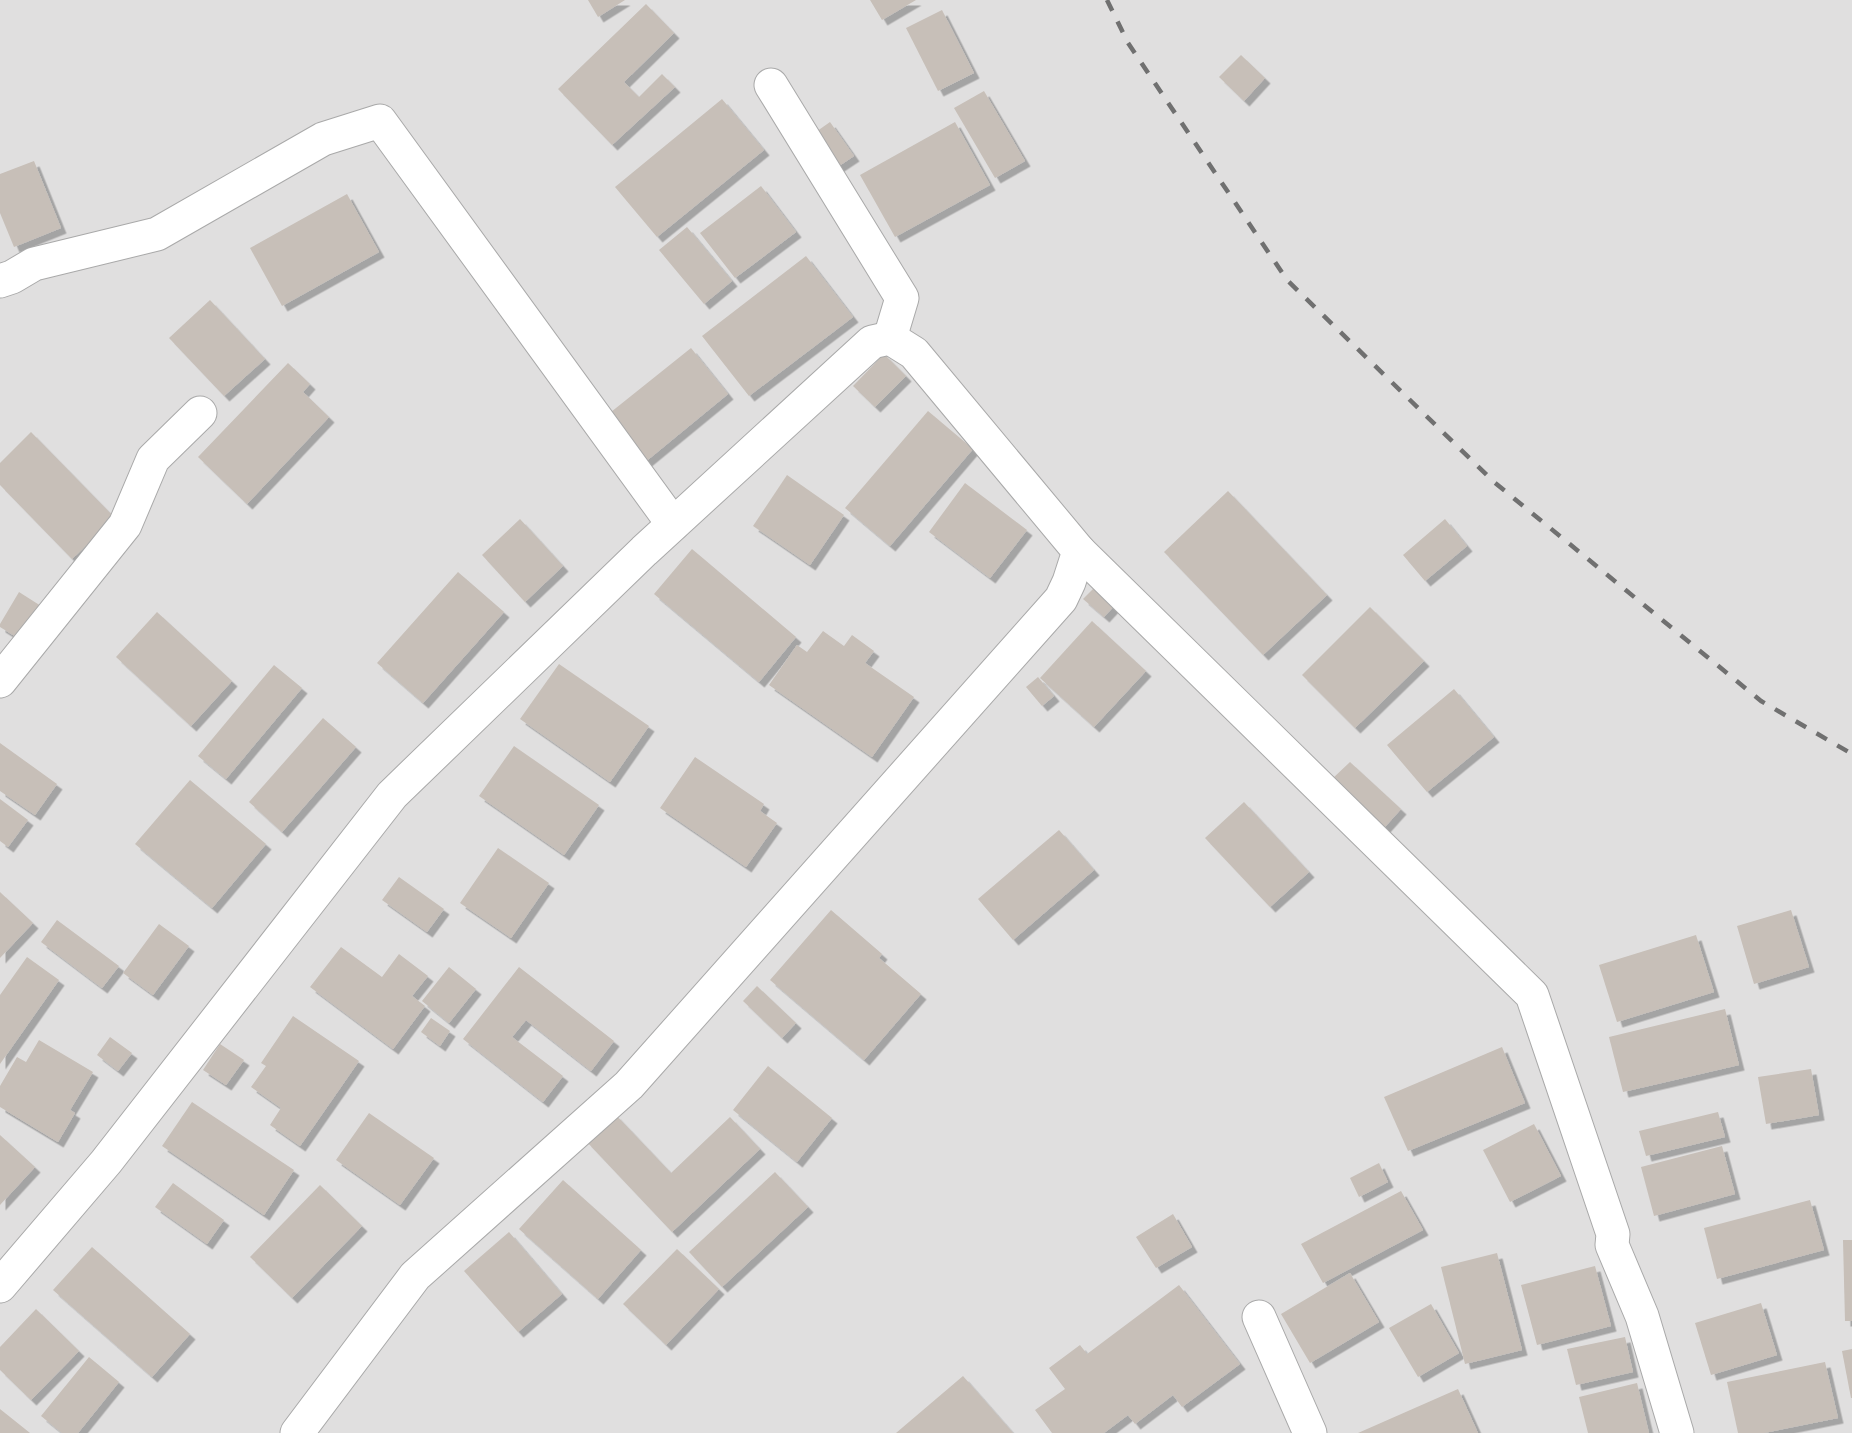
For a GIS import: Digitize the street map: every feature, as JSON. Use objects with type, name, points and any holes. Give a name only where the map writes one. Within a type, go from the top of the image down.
[{"type":"street","points":[[771,85],[902,298],[890,339]]},
{"type":"street","points":[[0,281],[34,264],[157,234],[323,139],[380,121],[673,524]]},
{"type":"street","points":[[0,1286],[106,1162],[392,795],[673,524],[872,342],[890,339],[914,353],[1079,551],[1532,995],[1613,1234],[1612,1245],[1642,1316],[1677,1433]]},
{"type":"street","points":[[0,681],[125,525],[153,459],[200,413]]},
{"type":"street","points":[[297,1433],[415,1276],[629,1086],[1061,599],[1079,551]]},
{"type":"street","points":[[1259,1317],[1310,1433]]},
{"type":"shaded area","points":[[0,0],[1852,0],[1852,1433],[0,1433]]},
{"type":"building","points":[[588,0],[625,0],[598,17]]},
{"type":"building","points":[[870,0],[916,0],[882,20]]},
{"type":"building","points":[[646,4],[674,33],[624,82],[639,97],[662,74],[675,87],[612,145],[558,89]]},
{"type":"building","points":[[942,10],[974,73],[938,91],[906,28]]},
{"type":"building","points":[[1241,55],[1265,78],[1244,101],[1219,77]]},
{"type":"building","points":[[984,91],[1025,161],[995,178],[954,108]]},
{"type":"building","points":[[722,99],[764,150],[657,237],[615,187]]},
{"type":"building","points":[[830,122],[854,156],[836,168],[813,134]]},
{"type":"building","points":[[955,122],[990,185],[895,237],[860,175]]},
{"type":"building","points":[[34,161],[61,228],[14,247],[0,213],[0,174]]},
{"type":"building","points":[[761,186],[796,232],[735,278],[700,233]]},
{"type":"building","points":[[347,194],[379,252],[282,306],[250,248]]},
{"type":"building","points":[[687,227],[732,281],[704,304],[659,250]]},
{"type":"building","points":[[806,256],[853,317],[749,396],[702,336]]},
{"type":"building","points":[[210,300],[265,359],[224,396],[169,338]]},
{"type":"building","points":[[691,348],[728,394],[644,463],[606,416]]},
{"type":"building","points":[[884,354],[906,376],[875,407],[853,386]]},
{"type":"building","points":[[288,363],[310,384],[303,392],[329,417],[247,504],[198,457]]},
{"type":"building","points":[[928,411],[973,449],[890,546],[845,508]]},
{"type":"building","points":[[31,432],[115,518],[72,559],[0,485],[0,463]]},
{"type":"building","points":[[787,475],[844,515],[810,565],[753,526]]},
{"type":"building","points":[[965,483],[1027,530],[990,578],[929,532]]},
{"type":"building","points":[[1228,491],[1327,595],[1263,655],[1164,552]]},
{"type":"building","points":[[520,519],[563,566],[525,602],[482,555]]},
{"type":"building","points":[[1445,519],[1467,546],[1425,581],[1403,555]]},
{"type":"building","points":[[692,549],[796,637],[759,682],[654,594]]},
{"type":"building","points":[[458,572],[504,612],[423,703],[377,663]]},
{"type":"building","points":[[1095,587],[1115,605],[1104,617],[1083,599]]},
{"type":"building","points":[[19,592],[41,606],[21,640],[0,627]]},
{"type":"building","points":[[1370,607],[1424,661],[1355,728],[1302,675]]},
{"type":"building","points":[[157,612],[232,681],[191,726],[116,657]]},
{"type":"building","points":[[1092,621],[1146,671],[1094,727],[1040,678]]},
{"type":"building","points":[[823,631],[844,646],[852,635],[874,651],[865,663],[914,697],[872,757],[769,685],[797,645],[807,652]]},
{"type":"building","points":[[559,664],[649,726],[610,782],[520,719]]},
{"type":"building","points":[[274,665],[302,688],[226,779],[198,756]]},
{"type":"building","points":[[1038,677],[1054,696],[1042,706],[1026,687]]},
{"type":"building","points":[[1454,689],[1494,737],[1427,792],[1387,745]]},
{"type":"building","points":[[323,718],[356,747],[282,832],[249,802]]},
{"type":"building","points":[[0,743],[57,784],[35,815],[0,791]]},
{"type":"building","points":[[514,746],[599,805],[564,855],[479,796]]},
{"type":"building","points":[[695,757],[764,804],[760,811],[777,823],[746,867],[660,808]]},
{"type":"building","points":[[1350,762],[1401,809],[1384,828],[1332,779]]},
{"type":"building","points":[[190,780],[266,844],[212,908],[135,844]]},
{"type":"building","points":[[0,799],[28,820],[8,847],[0,841]]},
{"type":"building","points":[[1244,802],[1309,872],[1270,907],[1205,838]]},
{"type":"building","points":[[1059,830],[1094,870],[1013,940],[978,899]]},
{"type":"building","points":[[498,848],[549,883],[511,938],[460,903]]},
{"type":"building","points":[[399,877],[444,909],[427,932],[382,900]]},
{"type":"building","points":[[0,892],[33,923],[0,958]]},
{"type":"building","points":[[831,910],[882,954],[879,958],[921,994],[864,1060],[770,980]]},
{"type":"building","points":[[1791,910],[1809,967],[1754,984],[1737,926]]},
{"type":"building","points":[[57,920],[119,966],[102,988],[41,942]]},
{"type":"building","points":[[159,924],[189,946],[153,995],[123,973]]},
{"type":"building","points":[[1696,935],[1714,992],[1617,1022],[1599,965]]},
{"type":"building","points":[[341,947],[382,977],[399,954],[428,976],[412,996],[425,1006],[393,1049],[310,987]]},
{"type":"building","points":[[27,957],[59,980],[0,1064],[0,995]]},
{"type":"building","points":[[449,967],[476,989],[449,1023],[422,1001]]},
{"type":"building","points":[[519,967],[614,1041],[591,1071],[526,1020],[512,1037],[563,1076],[543,1102],[463,1039]]},
{"type":"building","points":[[757,986],[796,1023],[782,1038],[743,1001]]},
{"type":"building","points":[[1725,1009],[1739,1065],[1623,1092],[1609,1037]]},
{"type":"building","points":[[293,1016],[359,1061],[300,1146],[270,1125],[281,1108],[251,1087],[266,1066],[261,1063]]},
{"type":"building","points":[[431,1018],[450,1031],[440,1046],[421,1032]]},
{"type":"building","points":[[110,1037],[132,1053],[118,1071],[97,1055]]},
{"type":"building","points":[[39,1040],[93,1072],[70,1110],[75,1113],[58,1142],[0,1107],[0,1086],[17,1057],[26,1062]]},
{"type":"building","points":[[220,1044],[244,1060],[226,1085],[203,1070]]},
{"type":"building","points":[[1502,1047],[1525,1103],[1408,1151],[1384,1097]]},
{"type":"building","points":[[768,1066],[832,1118],[797,1162],[733,1110]]},
{"type":"building","points":[[1811,1069],[1819,1115],[1766,1124],[1758,1077]]},
{"type":"building","points":[[192,1102],[294,1170],[264,1215],[162,1146]]},
{"type":"building","points":[[1718,1112],[1725,1137],[1646,1156],[1639,1131]]},
{"type":"building","points":[[369,1113],[434,1158],[400,1205],[336,1160]]},
{"type":"building","points":[[615,1114],[671,1173],[730,1117],[760,1149],[672,1232],[586,1141]]},
{"type":"building","points":[[1534,1124],[1561,1176],[1510,1202],[1483,1150]]},
{"type":"building","points":[[0,1135],[35,1167],[0,1205]]},
{"type":"building","points":[[1722,1146],[1735,1194],[1654,1216],[1641,1167]]},
{"type":"building","points":[[1379,1163],[1388,1182],[1359,1197],[1350,1178]]},
{"type":"building","points":[[775,1172],[808,1207],[722,1287],[689,1252]]},
{"type":"building","points":[[563,1180],[641,1250],[598,1299],[519,1229]]},
{"type":"building","points":[[173,1183],[224,1220],[207,1244],[155,1207]]},
{"type":"building","points":[[320,1185],[362,1226],[292,1298],[250,1257]]},
{"type":"building","points":[[1401,1191],[1423,1230],[1323,1283],[1301,1244]]},
{"type":"building","points":[[1810,1200],[1824,1250],[1717,1279],[1704,1228]]},
{"type":"building","points":[[1173,1214],[1192,1247],[1156,1268],[1136,1237]]},
{"type":"building","points":[[509,1232],[562,1294],[518,1332],[464,1271]]},
{"type":"building","points":[[1843,1240],[1852,1240],[1852,1321],[1845,1321]]},
{"type":"building","points":[[92,1247],[190,1334],[152,1377],[53,1290]]},
{"type":"building","points":[[677,1249],[719,1289],[666,1345],[623,1304]]},
{"type":"building","points":[[1497,1253],[1522,1350],[1465,1364],[1441,1267]]},
{"type":"building","points":[[1595,1266],[1611,1326],[1537,1345],[1521,1285]]},
{"type":"building","points":[[1350,1273],[1379,1322],[1310,1363],[1281,1314]]},
{"type":"building","points":[[1179,1285],[1240,1364],[1182,1407],[1173,1395],[1135,1424],[1128,1415],[1104,1433],[1052,1433],[1035,1410],[1065,1389],[1049,1368],[1080,1345],[1087,1354]]},
{"type":"building","points":[[1761,1303],[1777,1355],[1711,1375],[1695,1323]]},
{"type":"building","points":[[1431,1304],[1459,1353],[1418,1377],[1389,1328]]},
{"type":"building","points":[[36,1309],[79,1351],[31,1400],[0,1370],[0,1347]]},
{"type":"building","points":[[1625,1337],[1633,1372],[1576,1385],[1567,1349]]},
{"type":"building","points":[[1852,1349],[1852,1398],[1851,1398],[1842,1351]]},
{"type":"building","points":[[89,1357],[119,1382],[78,1433],[62,1433],[41,1416]]},
{"type":"building","points":[[1825,1362],[1838,1418],[1764,1433],[1738,1433],[1727,1382]]},
{"type":"building","points":[[963,1376],[1013,1433],[896,1433]]},
{"type":"building","points":[[1637,1383],[1649,1433],[1588,1433],[1579,1397]]},
{"type":"building","points":[[1458,1389],[1478,1433],[1358,1433]]},
{"type":"building","points":[[0,1409],[30,1433],[0,1433]]},
{"type":"railway","points":[[1107,0],[1128,43],[1287,280],[1494,482],[1761,701],[1852,754]]}]
